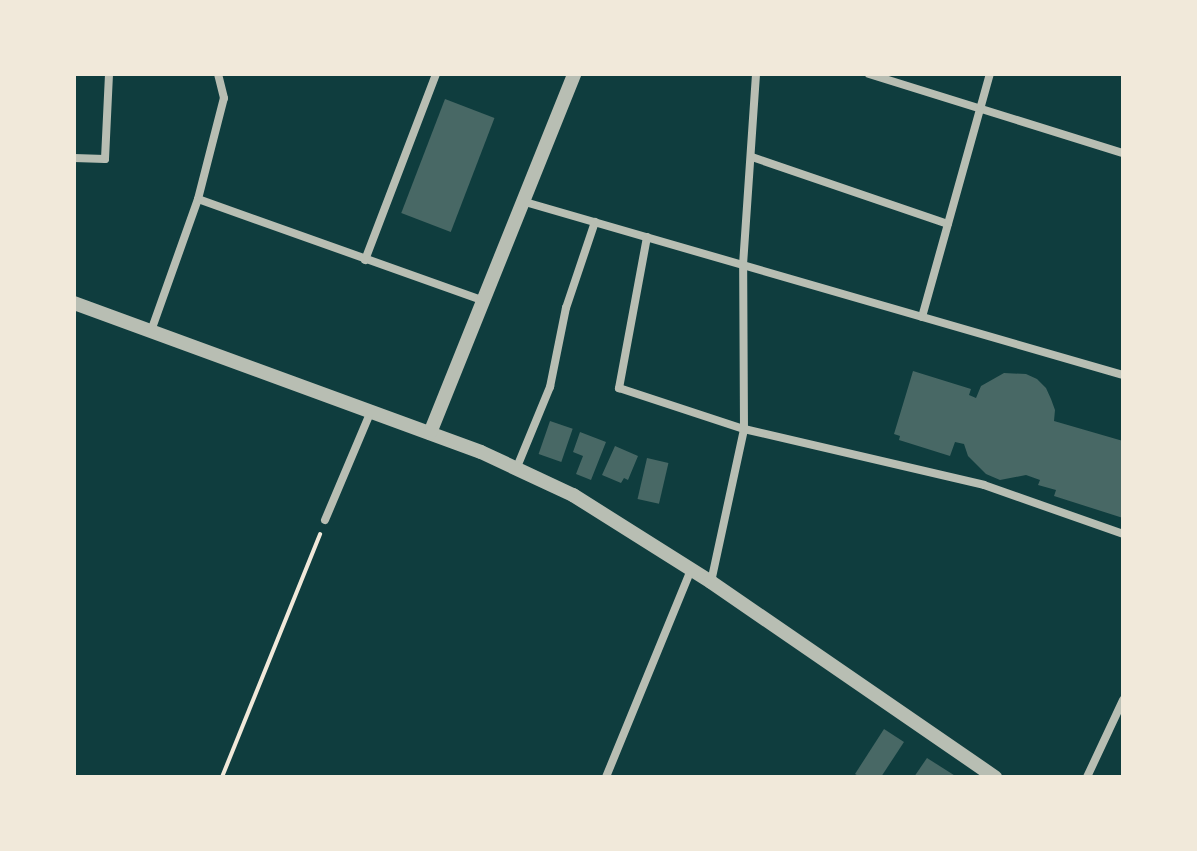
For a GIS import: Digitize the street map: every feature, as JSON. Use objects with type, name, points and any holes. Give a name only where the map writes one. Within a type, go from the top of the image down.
[{"type":"street","points":[[74,158],[105,159],[109,74]]},
{"type":"street","points":[[151,331],[198,199],[224,98],[218,74]]},
{"type":"street","points":[[365,260],[436,74]]},
{"type":"street","points":[[430,433],[574,74]]},
{"type":"street","points":[[711,582],[744,429],[743,265],[756,74]]},
{"type":"street","points":[[869,74],[1123,153]]},
{"type":"street","points":[[922,317],[990,74]]},
{"type":"street","points":[[752,157],[948,224]]},
{"type":"street","points":[[198,199],[484,301]]},
{"type":"street","points":[[525,202],[1123,374]]},
{"type":"street","points":[[517,467],[550,387],[566,308],[595,222]]},
{"type":"street","points":[[647,237],[619,388],[744,429],[984,485],[1123,534]]},
{"type":"street","points":[[74,303],[430,433],[517,467],[573,495],[711,582],[995,777]]},
{"type":"street","points":[[325,520],[371,411]]},
{"type":"street","points":[[606,777],[691,570]]},
{"type":"street","points":[[1087,777],[1123,700]]},
{"type":"path","points":[[222,777],[325,520]]},
{"type":"building","points":[[445,99],[494,118],[451,232],[401,213]]},
{"type":"building","points":[[913,371],[971,389],[969,395],[976,398],[981,386],[1004,373],[1026,374],[1037,379],[1051,399],[1055,410],[1054,421],[1123,441],[1123,518],[1054,496],[1056,490],[1038,485],[1040,480],[1026,475],[1000,480],[986,474],[968,456],[964,444],[955,442],[950,456],[899,440],[900,436],[894,434]]},
{"type":"building","points":[[550,421],[573,429],[561,462],[539,454]]},
{"type":"building","points":[[580,432],[606,442],[591,480],[576,474],[583,456],[573,452]]},
{"type":"building","points":[[615,446],[638,456],[628,480],[624,478],[621,483],[602,475]]},
{"type":"building","points":[[647,458],[668,463],[659,504],[638,499]]},
{"type":"building","points":[[884,729],[904,742],[881,777],[860,777],[855,774]]},
{"type":"building","points":[[927,758],[957,777],[914,777]]}]
